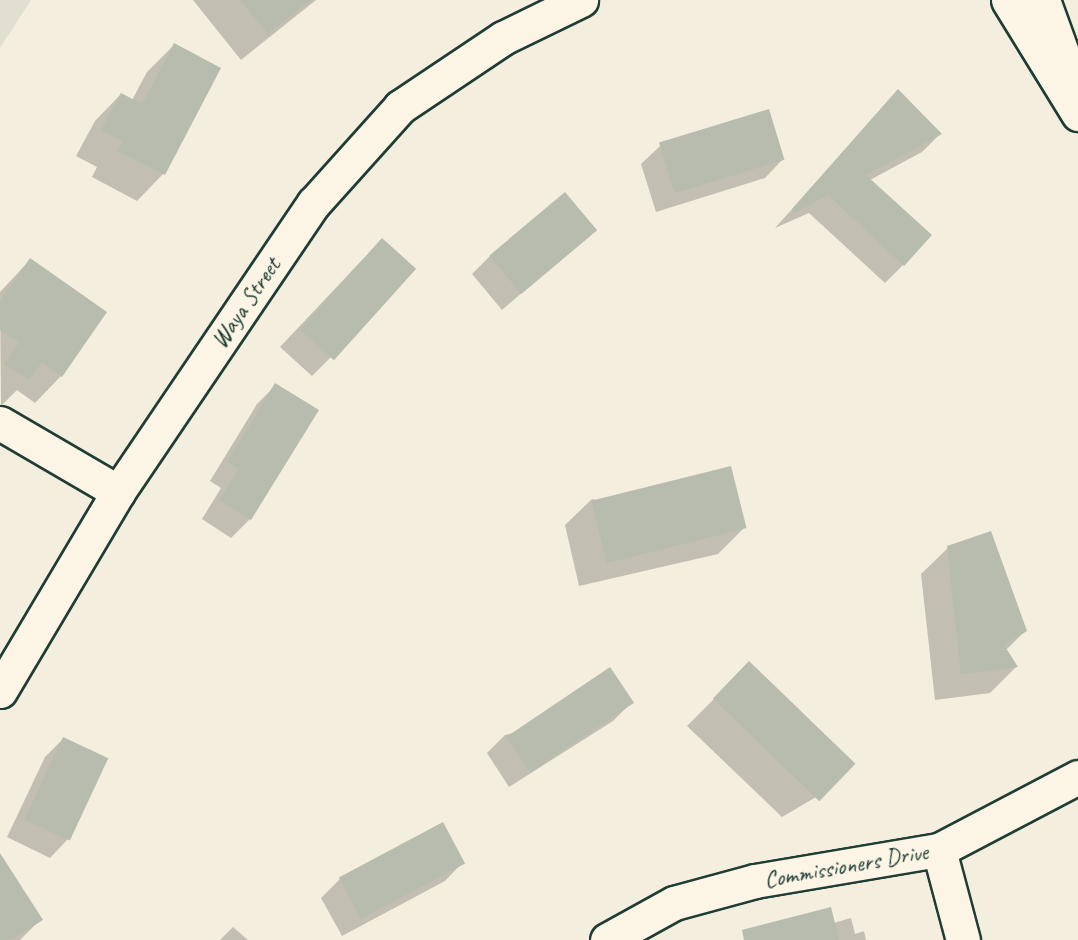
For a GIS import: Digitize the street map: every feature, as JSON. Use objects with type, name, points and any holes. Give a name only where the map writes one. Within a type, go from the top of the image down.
[{"type":"main road","name":"Waya Street","points":[[0,691],[118,492],[314,203],[399,107],[503,38],[581,0]]},
{"type":"main road","points":[[1008,0],[1078,114]]},
{"type":"main road","points":[[1043,0],[1078,98]]},
{"type":"main road","points":[[0,423],[118,492]]},
{"type":"main road","name":"Commissioners Drive","points":[[608,940],[674,903],[755,882],[939,850],[1078,777]]},
{"type":"main road","points":[[939,850],[963,940]]},
{"type":"shaded area","points":[[0,0],[31,0],[0,48]]},
{"type":"building","points":[[240,0],[311,0],[268,34]]},
{"type":"building","points":[[174,43],[221,68],[165,175],[117,151],[123,141],[101,130],[121,93],[142,104]]},
{"type":"building","points":[[898,89],[942,134],[866,175],[932,235],[904,266],[828,195],[795,213],[792,209]]},
{"type":"building","points":[[769,109],[784,160],[675,193],[659,143]]},
{"type":"building","points":[[565,192],[597,230],[521,294],[489,256]]},
{"type":"building","points":[[382,238],[416,269],[334,360],[300,329]]},
{"type":"building","points":[[30,258],[107,312],[62,377],[42,362],[29,380],[4,364],[19,343],[0,330],[0,301]]},
{"type":"building","points":[[275,383],[319,410],[251,520],[219,500],[239,469],[227,462]]},
{"type":"building","points":[[731,466],[746,528],[607,563],[591,501]]},
{"type":"building","points":[[991,531],[1027,631],[1004,645],[1018,667],[961,674],[947,546]]},
{"type":"building","points":[[749,661],[855,764],[819,801],[713,698]]},
{"type":"building","points":[[610,667],[634,703],[530,773],[506,737]]},
{"type":"building","points":[[63,737],[108,758],[70,841],[25,819]]},
{"type":"building","points":[[443,822],[465,863],[361,919],[339,877]]},
{"type":"building","points":[[0,853],[43,920],[11,940],[0,940]]},
{"type":"building","points":[[831,907],[839,940],[744,940],[742,930]]}]
